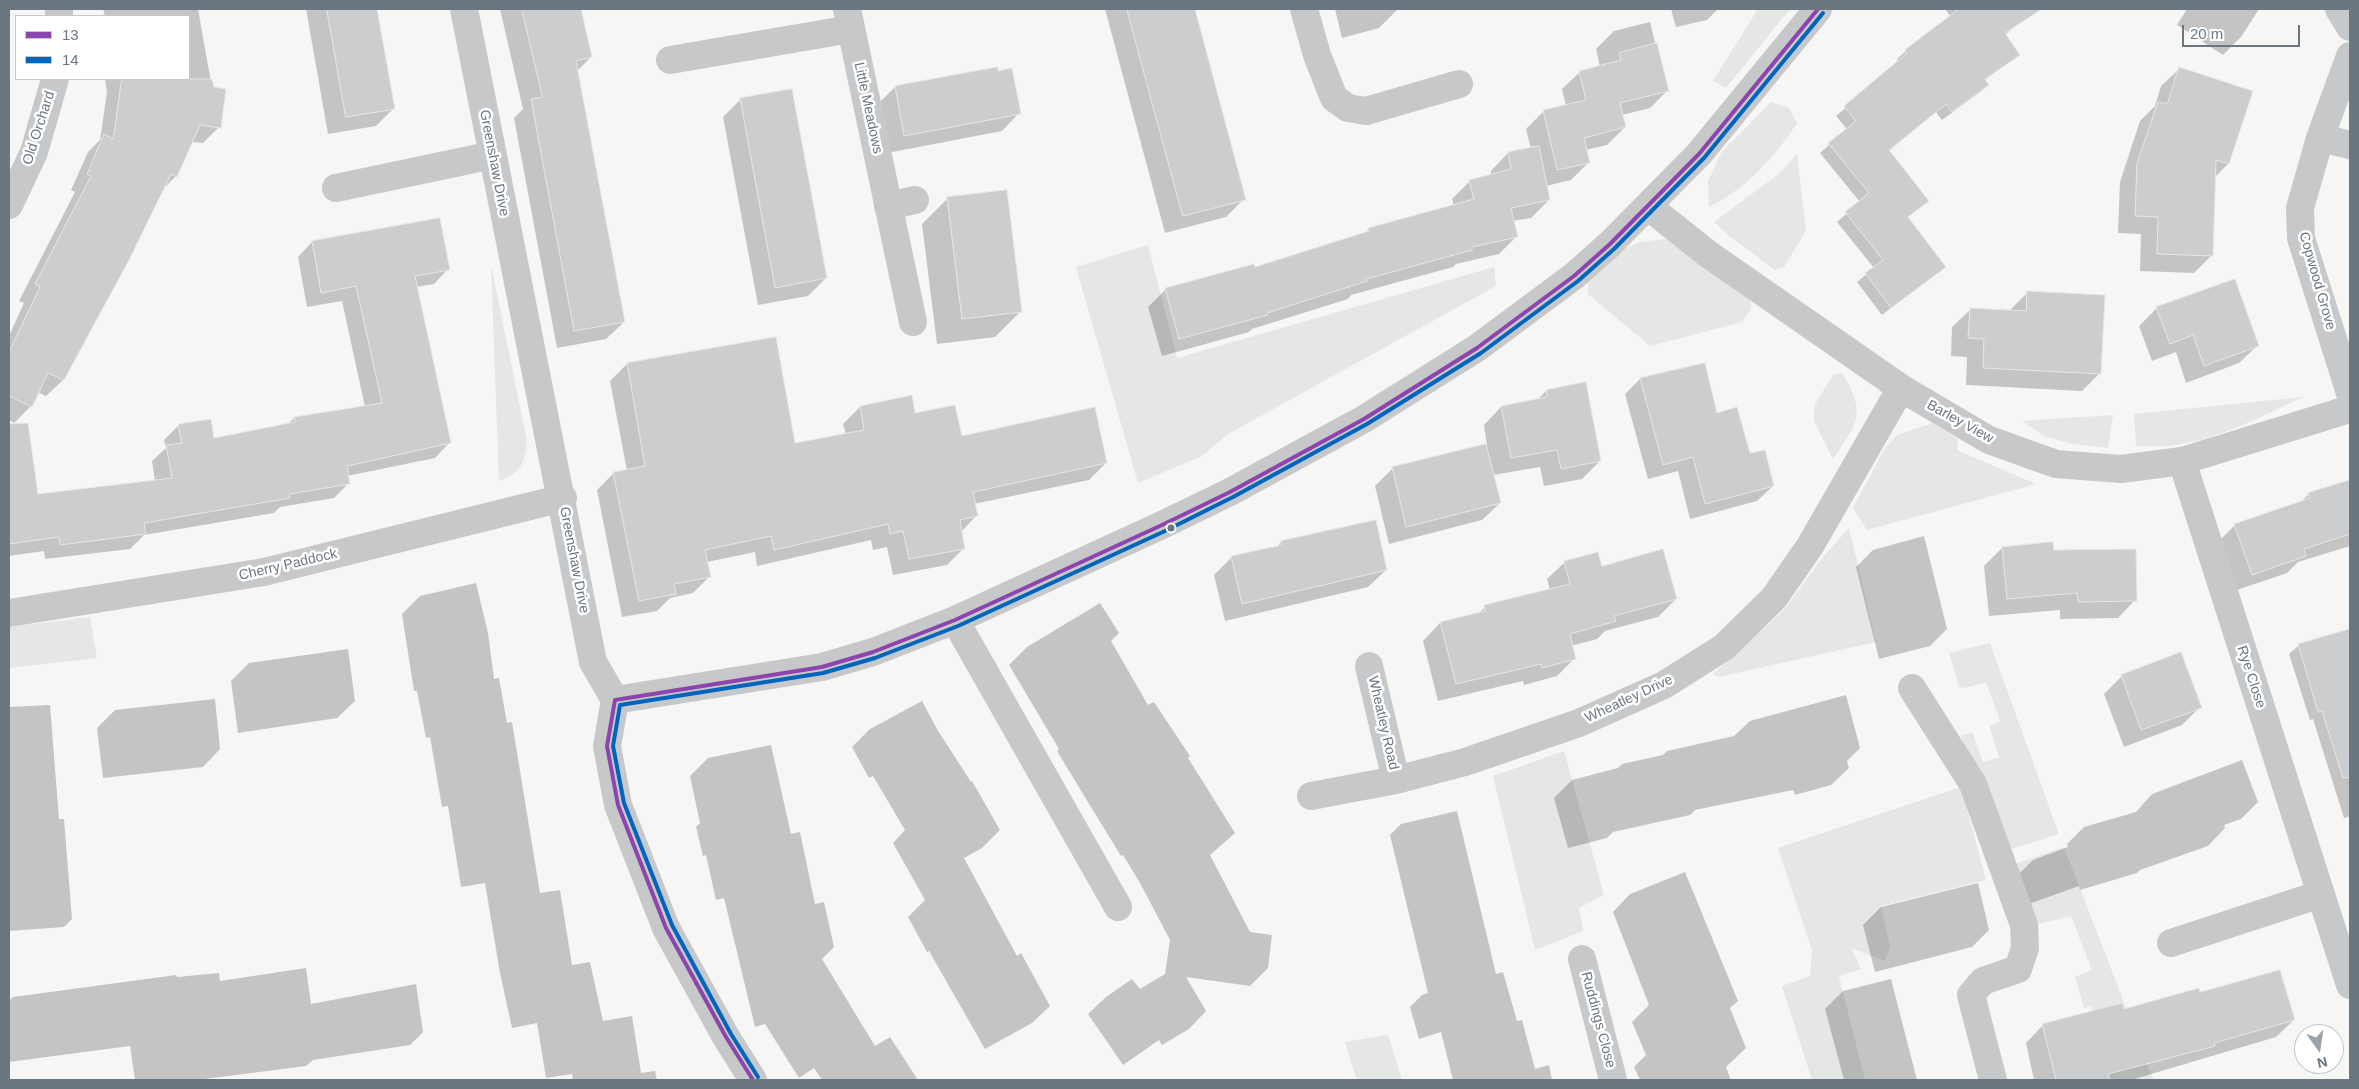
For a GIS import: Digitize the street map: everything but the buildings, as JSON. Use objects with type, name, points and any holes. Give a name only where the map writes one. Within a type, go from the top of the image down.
[{"type":"street","name":"Greenshaw Drive","points":[[464,9],[563,498],[593,662],[615,700]]},
{"type":"street","points":[[1304,9],[1317,55],[1334,98],[1348,108],[1366,112],[1459,84]]},
{"type":"street","points":[[753,1080],[726,1037],[666,928],[618,805],[607,746],[615,700],[822,667],[873,652],[955,620],[1230,492],[1364,419],[1477,348],[1574,276],[1649,207],[1699,154],[1818,9]]},
{"type":"street","points":[[2339,9],[2350,27]]},
{"type":"street","points":[[670,60],[849,19]]},
{"type":"street","name":"Little Meadows","points":[[849,19],[913,322]]},
{"type":"street","name":"Copwood Grove","points":[[2350,56],[2320,138],[2300,208],[2302,238],[2350,393]]},
{"type":"street","name":"Old Orchard","points":[[9,205],[34,152],[55,80]]},
{"type":"street","points":[[2320,138],[2350,145]]},
{"type":"street","points":[[336,188],[493,154]]},
{"type":"street","points":[[888,206],[915,200]]},
{"type":"street","name":"Barley View","points":[[1649,207],[1708,254],[1901,388],[1989,440],[2056,464],[2121,469],[2182,460],[2350,409]]},
{"type":"street","name":"Wheatley Drive","points":[[1311,796],[1396,780],[1488,756],[1579,723],[1664,685],[1724,646],[1774,598],[1810,546],[1901,388]]},
{"type":"street","name":"Rye Close","points":[[2182,460],[2350,985]]},
{"type":"street","name":"Cherry Paddock","points":[[9,613],[264,572],[563,498]]},
{"type":"street","points":[[955,620],[1118,907]]},
{"type":"street","name":"Wheatley Road","points":[[1369,666],[1396,780]]},
{"type":"street","points":[[1912,688],[1974,784],[2024,925],[2025,948],[2018,969],[1983,981],[1971,995],[1993,1080]]},
{"type":"street","points":[[2171,943],[2321,894]]},
{"type":"street","name":"Ruddings Close","points":[[1582,959],[1613,1080]]},
{"type":"shaded area","points":[[1758,9],[1790,9],[1726,88],[1713,81]]},
{"type":"shaded area","points":[[1771,102],[1789,108],[1797,123],[1759,171],[1736,190],[1709,207],[1708,181],[1721,153]]},
{"type":"shaded area","points":[[1797,154],[1806,231],[1784,267],[1775,270],[1714,222],[1780,173]]},
{"type":"shaded area","points":[[1665,239],[1683,244],[1750,296],[1751,309],[1742,322],[1650,346],[1588,294],[1588,278],[1624,249],[1640,242]]},
{"type":"shaded area","points":[[1148,245],[1177,358],[1494,267],[1496,286],[1228,434],[1202,456],[1138,483],[1076,267]]},
{"type":"shaded area","points":[[491,265],[527,441],[525,456],[520,467],[512,475],[499,481]]},
{"type":"shaded area","points":[[1842,373],[1855,399],[1857,408],[1856,418],[1848,436],[1833,459],[1814,421],[1814,406],[1833,375]]},
{"type":"shaded area","points":[[2303,397],[2240,426],[2208,438],[2170,446],[2136,446],[2134,414]]},
{"type":"shaded area","points":[[2113,415],[2108,448],[2073,444],[2044,436],[2022,421]]},
{"type":"shaded area","points":[[1933,423],[1958,439],[1957,450],[2036,484],[1867,530],[1853,508],[1884,450],[1897,435]]},
{"type":"shaded area","points":[[1849,528],[1876,642],[1719,677],[1713,674],[1783,611],[1823,557]]},
{"type":"shaded area","points":[[90,617],[97,658],[9,668],[9,627]]},
{"type":"shaded area","points":[[1990,643],[2059,834],[2008,850],[1961,736],[1972,732],[1983,762],[1999,757],[1989,726],[2000,721],[1986,682],[1964,688],[1959,687],[1949,653]]},
{"type":"shaded area","points":[[1564,751],[1604,895],[1579,908],[1583,931],[1535,950],[1493,776]]},
{"type":"shaded area","points":[[1961,787],[1986,880],[1881,906],[1890,946],[1885,961],[1851,948],[1861,969],[1839,976],[1865,1080],[1812,1080],[1782,986],[1810,976],[1812,950],[1778,848]]},
{"type":"shaded area","points":[[2064,847],[2122,997],[2138,1045],[2154,1080],[2110,1080],[2091,1006],[2084,1008],[2075,977],[2092,970],[2071,916],[2034,925],[2012,865]]},
{"type":"shaded area","points":[[1388,1035],[1402,1080],[1357,1080],[1345,1042]]},
{"type":"transit line","name":"13","points":[[753,1080],[726,1037],[666,928],[618,805],[607,746],[615,700],[822,667],[873,652],[955,620],[1162,525],[1230,492],[1364,419],[1477,348],[1574,276],[1610,244],[1699,154],[1818,9]]},
{"type":"transit line","name":"14","points":[[758,1077],[731,1034],[672,925],[624,803],[613,746],[620,705],[823,673],[875,658],[958,626],[1165,531],[1233,497],[1367,424],[1481,353],[1578,281],[1614,249],[1704,158],[1823,13]]}]
